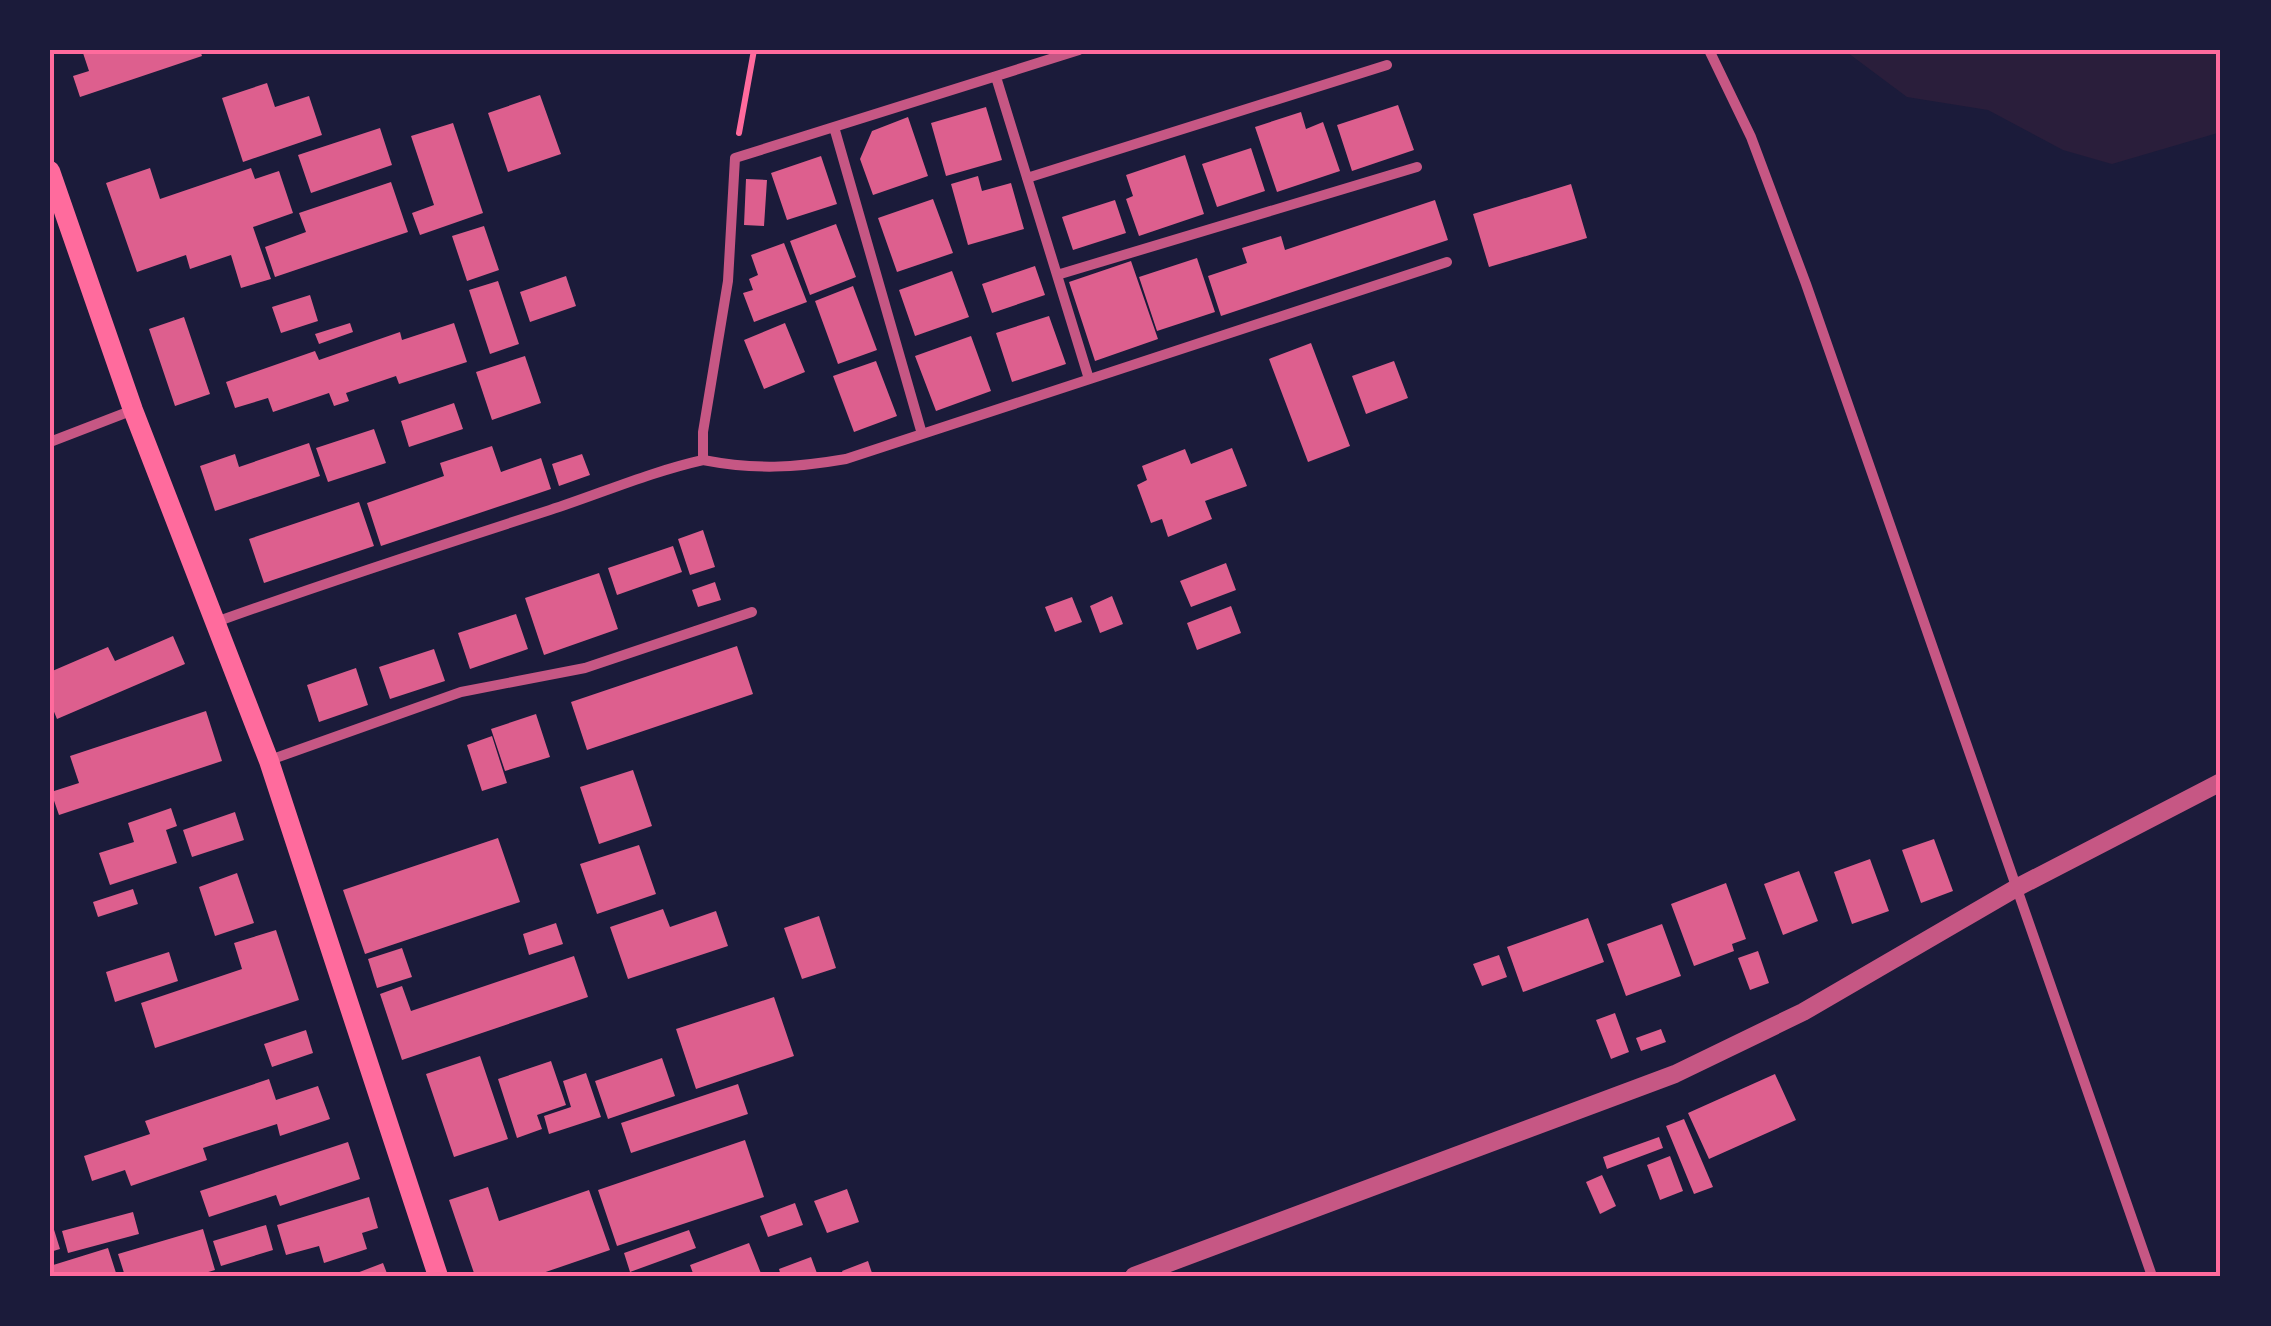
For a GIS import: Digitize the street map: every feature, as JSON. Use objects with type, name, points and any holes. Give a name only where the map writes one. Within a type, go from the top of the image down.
[{"type":"main road","points":[[50,171],[133,410],[268,761],[438,1276]]},
{"type":"street","points":[[703,460],[703,432],[728,281],[735,158],[1079,50]]},
{"type":"street","points":[[1708,50],[1751,137],[1792,248],[2152,1276]]},
{"type":"street","points":[[1028,178],[1387,65]]},
{"type":"street","points":[[996,77],[1089,379]]},
{"type":"street","points":[[834,128],[922,434]]},
{"type":"street","points":[[1057,276],[1417,167]]},
{"type":"street","points":[[215,623],[324,583],[574,502],[650,472],[703,460],[745,468],[798,468],[846,459],[1447,262]]},
{"type":"street","points":[[50,442],[133,410]]},
{"type":"street","points":[[268,761],[462,692],[586,668],[752,612]]},
{"type":"street","points":[[1134,1276],[1675,1074],[1803,1012],[2018,886],[2221,782]]},
{"type":"path","points":[[735,158],[754,50]]},
{"type":"shaded area","points":[[1844,50],[2221,50],[2221,132],[2112,164],[2063,150],[1988,110],[1907,97]]},
{"type":"building","points":[[82,50],[200,50],[202,56],[80,97],[73,76],[89,71]]},
{"type":"building","points":[[267,83],[275,107],[309,96],[322,135],[243,162],[222,98]]},
{"type":"building","points":[[540,95],[561,154],[508,172],[488,113]]},
{"type":"building","points":[[1398,105],[1414,150],[1352,171],[1337,125]]},
{"type":"building","points":[[986,107],[1002,160],[946,176],[931,123]]},
{"type":"building","points":[[1301,112],[1306,129],[1323,122],[1340,171],[1277,192],[1255,127]]},
{"type":"building","points":[[908,117],[928,176],[873,195],[860,159],[872,131]]},
{"type":"building","points":[[453,123],[483,213],[420,235],[412,213],[434,205],[411,136]]},
{"type":"building","points":[[380,128],[392,165],[311,193],[298,155]]},
{"type":"building","points":[[1251,148],[1265,191],[1217,207],[1202,164]]},
{"type":"building","points":[[1185,155],[1204,214],[1139,236],[1126,199],[1133,196],[1126,175]]},
{"type":"building","points":[[821,156],[837,204],[787,220],[771,173]]},
{"type":"building","points":[[150,168],[160,199],[251,168],[255,179],[279,171],[293,213],[253,227],[271,279],[241,288],[231,255],[190,269],[186,255],[137,272],[106,183]]},
{"type":"building","points":[[978,176],[982,191],[1011,183],[1024,229],[968,245],[951,184]]},
{"type":"building","points":[[746,179],[767,180],[764,226],[744,225]]},
{"type":"building","points":[[391,182],[408,232],[275,277],[265,247],[306,232],[299,213]]},
{"type":"building","points":[[1571,184],[1587,238],[1489,267],[1473,214]]},
{"type":"building","points":[[933,199],[953,253],[897,272],[878,218]]},
{"type":"building","points":[[1115,200],[1126,233],[1073,250],[1062,217]]},
{"type":"building","points":[[1435,200],[1448,240],[1221,316],[1208,276],[1247,263],[1242,248],[1281,236],[1285,250]]},
{"type":"building","points":[[836,224],[856,277],[810,295],[790,241]]},
{"type":"building","points":[[484,226],[499,270],[467,281],[452,236]]},
{"type":"building","points":[[784,243],[807,302],[754,322],[743,293],[753,290],[749,279],[758,275],[751,255]]},
{"type":"building","points":[[1197,258],[1215,312],[1157,331],[1139,277]]},
{"type":"building","points":[[1131,261],[1158,339],[1095,361],[1069,282]]},
{"type":"building","points":[[1035,266],[1045,295],[992,313],[982,284]]},
{"type":"building","points":[[952,271],[969,317],[915,336],[899,290]]},
{"type":"building","points":[[566,276],[576,306],[530,322],[520,292]]},
{"type":"building","points":[[498,281],[519,344],[490,354],[469,290]]},
{"type":"building","points":[[853,286],[877,350],[838,364],[815,301]]},
{"type":"building","points":[[310,295],[318,321],[281,333],[272,307]]},
{"type":"building","points":[[1049,316],[1066,364],[1012,382],[996,333]]},
{"type":"building","points":[[184,317],[210,394],[175,406],[149,329]]},
{"type":"building","points":[[350,323],[353,332],[319,344],[315,334]]},
{"type":"building","points":[[454,323],[467,362],[399,384],[396,376],[346,393],[349,401],[334,406],[329,393],[273,412],[268,398],[235,408],[226,382],[315,351],[319,360],[400,332],[402,340]]},
{"type":"building","points":[[785,323],[805,372],[764,389],[744,340]]},
{"type":"building","points":[[971,336],[991,391],[936,411],[915,356]]},
{"type":"building","points":[[1311,343],[1350,446],[1308,462],[1269,359]]},
{"type":"building","points":[[525,356],[541,403],[492,420],[476,372]]},
{"type":"building","points":[[876,361],[897,416],[854,432],[833,376]]},
{"type":"building","points":[[1394,361],[1408,398],[1366,414],[1352,376]]},
{"type":"building","points":[[454,403],[463,429],[409,447],[401,421]]},
{"type":"building","points":[[374,429],[386,463],[328,482],[316,448]]},
{"type":"building","points":[[309,443],[320,476],[215,511],[200,466],[235,454],[239,467]]},
{"type":"building","points":[[492,446],[501,472],[541,458],[551,489],[381,546],[367,503],[444,476],[440,463]]},
{"type":"building","points":[[1232,448],[1247,486],[1205,501],[1212,519],[1168,537],[1162,519],[1151,523],[1137,485],[1147,480],[1142,466],[1185,449],[1191,464]]},
{"type":"building","points":[[582,454],[590,475],[559,486],[552,464]]},
{"type":"building","points":[[359,502],[374,546],[264,583],[249,539]]},
{"type":"building","points":[[703,530],[715,567],[690,575],[678,539]]},
{"type":"building","points":[[673,546],[682,572],[617,595],[608,568]]},
{"type":"building","points":[[1226,563],[1236,590],[1191,607],[1180,581]]},
{"type":"building","points":[[599,573],[618,629],[544,655],[525,598]]},
{"type":"building","points":[[715,582],[721,600],[698,607],[692,590]]},
{"type":"building","points":[[1112,596],[1123,624],[1100,633],[1090,606]]},
{"type":"building","points":[[1072,597],[1082,622],[1055,632],[1045,607]]},
{"type":"building","points":[[1231,606],[1241,633],[1197,650],[1187,623]]},
{"type":"building","points":[[516,614],[528,649],[470,669],[458,633]]},
{"type":"building","points":[[173,636],[185,664],[57,719],[50,702],[50,672],[108,647],[115,661]]},
{"type":"building","points":[[737,646],[753,694],[587,750],[571,702]]},
{"type":"building","points":[[434,649],[445,681],[390,699],[379,667]]},
{"type":"building","points":[[356,668],[368,705],[319,722],[307,685]]},
{"type":"building","points":[[206,711],[222,761],[59,815],[51,792],[79,783],[70,756]]},
{"type":"building","points":[[536,714],[550,757],[505,771],[491,729]]},
{"type":"building","points":[[492,736],[507,783],[482,791],[467,745]]},
{"type":"building","points":[[633,770],[652,826],[599,844],[580,787]]},
{"type":"building","points":[[171,808],[177,826],[166,830],[177,863],[110,885],[99,853],[134,842],[128,823]]},
{"type":"building","points":[[235,812],[244,840],[192,857],[183,830]]},
{"type":"building","points":[[498,838],[520,902],[365,954],[343,890]]},
{"type":"building","points":[[1934,839],[1953,891],[1921,903],[1902,850]]},
{"type":"building","points":[[639,845],[656,894],[597,914],[580,864]]},
{"type":"building","points":[[1870,859],[1889,911],[1852,924],[1834,872]]},
{"type":"building","points":[[1799,871],[1818,921],[1783,935],[1764,884]]},
{"type":"building","points":[[237,873],[254,923],[215,936],[199,887]]},
{"type":"building","points":[[1726,883],[1746,939],[1732,944],[1734,951],[1694,966],[1671,904]]},
{"type":"building","points":[[133,889],[138,904],[98,917],[93,902]]},
{"type":"building","points":[[663,909],[670,927],[716,911],[728,946],[628,979],[610,927]]},
{"type":"building","points":[[819,916],[836,968],[802,979],[784,928]]},
{"type":"building","points":[[1588,918],[1604,962],[1523,992],[1507,947]]},
{"type":"building","points":[[556,923],[563,944],[529,955],[523,934]]},
{"type":"building","points":[[1662,924],[1681,976],[1626,996],[1607,944]]},
{"type":"building","points":[[276,930],[299,1000],[155,1048],[141,1003],[242,969],[234,943]]},
{"type":"building","points":[[402,948],[412,977],[377,988],[368,959]]},
{"type":"building","points":[[1758,951],[1769,983],[1750,990],[1738,958]]},
{"type":"building","points":[[169,952],[178,981],[115,1002],[106,972]]},
{"type":"building","points":[[1499,955],[1507,977],[1482,986],[1473,964]]},
{"type":"building","points":[[574,956],[588,997],[402,1060],[380,994],[402,986],[411,1011]]},
{"type":"building","points":[[774,997],[794,1056],[696,1089],[676,1029]]},
{"type":"building","points":[[1615,1013],[1629,1052],[1611,1059],[1596,1020]]},
{"type":"building","points":[[1661,1029],[1666,1042],[1641,1051],[1636,1038]]},
{"type":"building","points":[[306,1030],[313,1053],[272,1067],[264,1044]]},
{"type":"building","points":[[480,1056],[508,1139],[454,1157],[426,1074]]},
{"type":"building","points":[[662,1058],[675,1096],[608,1119],[595,1081]]},
{"type":"building","points":[[551,1061],[566,1105],[537,1115],[542,1129],[517,1138],[498,1079]]},
{"type":"building","points":[[586,1073],[601,1117],[549,1134],[544,1116],[571,1107],[563,1081]]},
{"type":"building","points":[[1775,1074],[1796,1120],[1709,1159],[1688,1113]]},
{"type":"building","points":[[269,1079],[276,1100],[318,1086],[330,1119],[280,1136],[277,1124],[203,1148],[207,1160],[131,1186],[125,1170],[92,1181],[84,1156],[150,1134],[145,1121]]},
{"type":"building","points":[[738,1084],[748,1114],[631,1153],[621,1123]]},
{"type":"building","points":[[1684,1119],[1713,1187],[1694,1194],[1666,1126]]},
{"type":"building","points":[[1659,1137],[1663,1148],[1607,1169],[1603,1157]]},
{"type":"building","points":[[745,1140],[764,1197],[617,1246],[598,1190]]},
{"type":"building","points":[[348,1142],[360,1179],[280,1206],[276,1195],[209,1217],[200,1191]]},
{"type":"building","points":[[1670,1156],[1683,1191],[1660,1200],[1647,1165]]},
{"type":"building","points":[[1602,1175],[1616,1206],[1600,1214],[1586,1182]]},
{"type":"building","points":[[488,1187],[499,1221],[589,1190],[610,1250],[534,1276],[475,1276],[449,1200]]},
{"type":"building","points":[[847,1189],[859,1222],[827,1233],[814,1201]]},
{"type":"building","points":[[369,1197],[378,1228],[362,1233],[367,1249],[324,1263],[319,1246],[286,1255],[277,1225]]},
{"type":"building","points":[[795,1203],[803,1225],[768,1237],[760,1216]]},
{"type":"building","points":[[133,1212],[139,1234],[68,1253],[62,1231]]},
{"type":"building","points":[[50,1221],[60,1249],[50,1252]]},
{"type":"building","points":[[266,1225],[273,1250],[221,1266],[213,1241]]},
{"type":"building","points":[[203,1229],[215,1270],[195,1276],[125,1276],[118,1254]]},
{"type":"building","points":[[689,1230],[696,1248],[630,1272],[624,1253]]},
{"type":"building","points":[[749,1243],[762,1276],[694,1276],[690,1265]]},
{"type":"building","points":[[108,1248],[117,1276],[50,1276],[50,1266]]},
{"type":"building","points":[[811,1257],[818,1276],[781,1276],[779,1269]]},
{"type":"building","points":[[868,1261],[873,1276],[844,1276],[842,1271]]},
{"type":"building","points":[[383,1263],[388,1276],[349,1276]]}]
